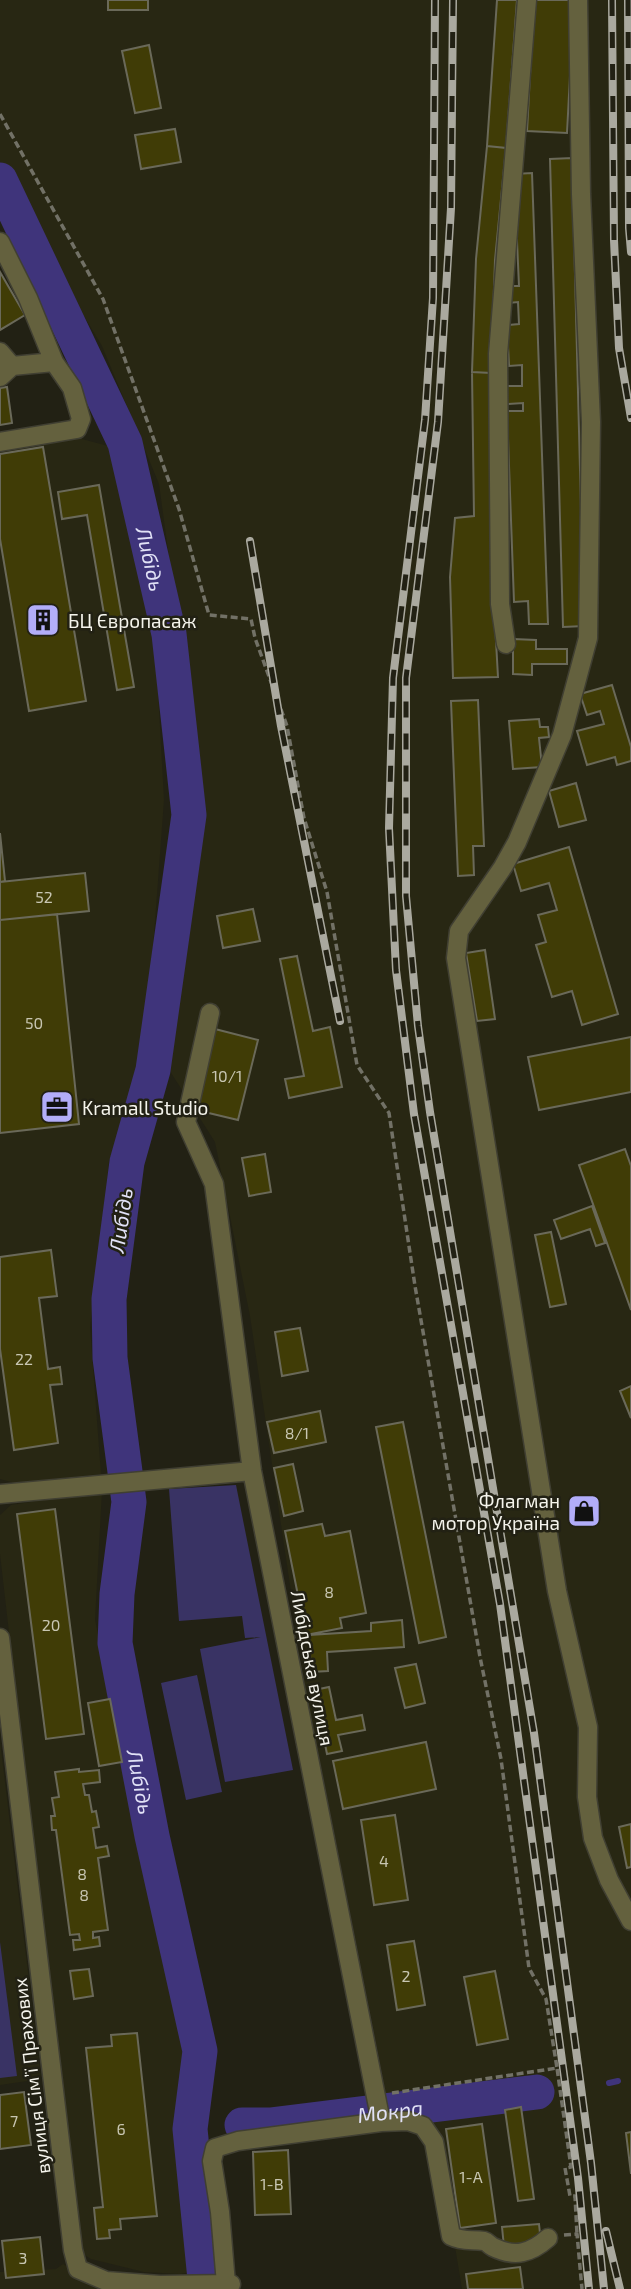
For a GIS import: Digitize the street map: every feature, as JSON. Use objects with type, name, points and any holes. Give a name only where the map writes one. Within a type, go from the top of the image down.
[{"type":"street","points":[[506,644],[500,604],[498,354],[527,0]]},
{"type":"street","points":[[578,0],[581,194],[591,422],[589,638],[562,735],[517,842],[459,931],[456,958],[557,1591],[588,1727],[587,1797],[593,1838],[609,1880],[631,1921]]},
{"type":"street","points":[[0,242],[28,298],[54,362],[72,388],[81,419],[77,429],[0,442]]},
{"type":"street","points":[[4,365],[54,362]]},
{"type":"street","name":"Либідська вулиця","points":[[210,1013],[186,1122],[214,1184],[252,1471],[381,2121]]},
{"type":"street","points":[[0,1494],[252,1471]]},
{"type":"street","name":"вулиця Сімʼї Прахових","points":[[0,1638],[3,1681],[73,2250],[78,2269],[106,2281],[226,2284],[220,2212],[212,2161],[215,2148],[238,2141],[381,2121]]},
{"type":"street","points":[[381,2121],[408,2121],[423,2126],[434,2142],[451,2236],[461,2241],[485,2241],[495,2248],[523,2253],[534,2251],[548,2238]]},
{"type":"path","points":[[0,114],[103,299],[179,509],[209,615],[251,619],[255,638],[288,726],[304,818],[327,892],[357,1065],[388,1113],[461,1550],[501,1759],[529,1968],[546,1999],[571,2167],[565,2168],[570,2196],[575,2196],[582,2289]]},
{"type":"path","points":[[376,2095],[557,2068]]},
{"type":"path","points":[[548,2238],[577,2234]]},
{"type":"shaded area","points":[[0,0],[631,0],[631,2289],[462,2289],[435,2126],[387,2098],[305,1686],[250,1316],[215,1142],[168,1068],[195,866],[199,777],[159,484],[102,346],[31,228],[0,162]]},
{"type":"shaded area","points":[[78,438],[112,447],[155,636],[164,800],[145,1056],[109,1162],[90,1327],[101,1474],[15,1483],[0,1479],[0,452]]},
{"type":"shaded area","points":[[236,1485],[293,1770],[225,1782],[200,1649],[261,1637],[245,1638],[242,1616],[179,1621],[169,1489]]},
{"type":"shaded area","points":[[102,1491],[95,1620],[150,1876],[194,2059],[180,2141],[192,2272],[179,2274],[144,2272],[91,2259],[83,2254],[79,2243],[0,1554],[0,1515],[11,1505]]},
{"type":"shaded area","points":[[197,1675],[222,1792],[186,1800],[161,1683]]},
{"type":"shaded area","points":[[0,1741],[41,2079],[0,2085]]},
{"type":"shaded area","points":[[0,1942],[17,2076],[0,2078]]},
{"type":"shaded area","points":[[515,2081],[510,2089],[516,2094],[537,2091],[541,2107],[424,2120],[384,2117],[380,2095]]},
{"type":"shaded area","points":[[63,2264],[143,2289],[0,2289],[0,2272],[56,2269]]},
{"type":"building","points":[[108,0],[148,0],[148,10],[108,10]]},
{"type":"building","points":[[497,0],[517,0],[506,148],[487,146]]},
{"type":"building","points":[[534,0],[574,0],[567,133],[527,131]]},
{"type":"building","points":[[149,45],[161,108],[135,113],[122,51]]},
{"type":"building","points":[[175,129],[181,162],[141,169],[135,135]]},
{"type":"building","points":[[487,146],[506,148],[495,260],[491,373],[472,372],[476,259]]},
{"type":"building","points":[[572,158],[584,626],[563,627],[550,159]]},
{"type":"building","points":[[532,173],[548,624],[529,624],[528,601],[514,602],[507,411],[523,411],[523,403],[507,404],[507,386],[522,386],[522,365],[509,366],[507,325],[519,324],[518,302],[508,303],[507,286],[519,286],[514,174]]},
{"type":"building","points":[[0,272],[25,315],[0,330]]},
{"type":"building","points":[[472,372],[491,373],[490,533],[498,677],[453,678],[450,577],[455,518],[474,516]]},
{"type":"building","points":[[7,387],[12,423],[0,425],[0,388]]},
{"type":"building","name":"БЦ Європасаж","points":[[43,447],[86,701],[29,711],[0,539],[0,454]]},
{"type":"building","points":[[99,485],[134,687],[117,690],[87,515],[62,519],[58,492]]},
{"type":"building","points":[[513,639],[536,640],[536,649],[567,649],[567,664],[532,664],[532,675],[513,674]]},
{"type":"building","points":[[612,685],[631,747],[631,761],[617,765],[615,757],[587,765],[577,731],[604,724],[600,711],[587,715],[580,694]]},
{"type":"building","points":[[478,700],[484,846],[473,846],[474,875],[458,876],[451,701]]},
{"type":"building","points":[[539,719],[540,727],[548,727],[549,737],[539,738],[542,767],[513,769],[509,721]]},
{"type":"building","points":[[576,783],[586,820],[559,827],[549,791]]},
{"type":"building","points":[[0,833],[5,881],[0,882]]},
{"type":"building","points":[[569,847],[618,1014],[582,1025],[572,991],[552,997],[536,945],[546,942],[538,915],[557,910],[549,883],[521,891],[513,864]]},
{"type":"building","points":[[85,873],[89,911],[0,920],[0,882]]},
{"type":"building","points":[[253,909],[260,941],[223,948],[217,916]]},
{"type":"building","points":[[57,914],[79,1124],[0,1133],[0,920]]},
{"type":"building","points":[[485,950],[495,1019],[477,1021],[466,953]]},
{"type":"building","points":[[297,956],[313,1031],[330,1027],[342,1087],[289,1098],[285,1079],[304,1076],[280,959]]},
{"type":"building","points":[[215,1029],[258,1040],[238,1120],[196,1110]]},
{"type":"building","points":[[631,1037],[631,1092],[539,1110],[528,1057]]},
{"type":"building","points":[[625,1149],[631,1166],[631,1310],[579,1165]]},
{"type":"building","points":[[265,1154],[271,1192],[249,1196],[242,1158]]},
{"type":"building","points":[[592,1206],[605,1243],[596,1246],[590,1229],[561,1239],[554,1220]]},
{"type":"building","points":[[551,1232],[566,1304],[550,1307],[535,1235]]},
{"type":"building","points":[[51,1250],[57,1296],[39,1298],[48,1369],[60,1367],[62,1384],[50,1385],[58,1443],[14,1450],[0,1349],[0,1257]]},
{"type":"building","points":[[300,1328],[308,1371],[282,1376],[275,1332]]},
{"type":"building","points":[[631,1386],[631,1418],[620,1391]]},
{"type":"building","points":[[320,1411],[326,1442],[274,1453],[267,1422]]},
{"type":"building","points":[[403,1422],[446,1637],[419,1643],[376,1427]]},
{"type":"building","points":[[293,1464],[303,1511],[284,1516],[274,1468]]},
{"type":"building","points":[[55,1509],[84,1734],[46,1739],[17,1514]]},
{"type":"building","points":[[322,1524],[325,1536],[350,1531],[366,1613],[340,1618],[342,1628],[306,1635],[285,1531]]},
{"type":"building","points":[[402,1620],[404,1647],[327,1652],[328,1671],[311,1672],[309,1635],[371,1631],[371,1623]]},
{"type":"building","points":[[416,1664],[425,1703],[405,1708],[395,1668]]},
{"type":"building","points":[[329,1687],[336,1720],[362,1715],[365,1730],[338,1735],[342,1751],[327,1754],[314,1690]]},
{"type":"building","points":[[110,1699],[122,1762],[99,1766],[88,1703]]},
{"type":"building","points":[[426,1742],[436,1789],[343,1809],[333,1761]]},
{"type":"building","points":[[79,1769],[79,1772],[99,1770],[100,1782],[83,1784],[85,1795],[89,1795],[92,1812],[96,1811],[99,1827],[93,1828],[96,1848],[107,1846],[109,1856],[98,1858],[108,1930],[93,1932],[93,1938],[99,1937],[100,1946],[74,1950],[73,1940],[80,1940],[79,1934],[70,1935],[56,1830],[52,1830],[51,1816],[55,1816],[52,1798],[59,1797],[55,1772]]},
{"type":"building","points":[[395,1815],[408,1900],[374,1905],[361,1820]]},
{"type":"building","points":[[631,1824],[631,1867],[627,1868],[619,1827]]},
{"type":"building","points":[[414,1941],[425,2005],[397,2010],[387,1945]]},
{"type":"building","points":[[89,1969],[93,1996],[74,1999],[70,1971]]},
{"type":"building","points":[[495,1971],[508,2039],[477,2045],[464,1977]]},
{"type":"building","points":[[137,2033],[157,2216],[120,2219],[121,2229],[109,2230],[110,2238],[97,2239],[94,2208],[103,2207],[86,2048],[112,2046],[111,2035]]},
{"type":"building","points":[[24,2092],[31,2145],[0,2149],[0,2095]]},
{"type":"building","points":[[521,2107],[534,2199],[518,2201],[505,2110]]},
{"type":"building","points":[[482,2124],[496,2223],[460,2228],[446,2129]]},
{"type":"building","points":[[631,2132],[631,2174],[626,2133]]},
{"type":"building","points":[[288,2150],[291,2214],[255,2215],[253,2152]]},
{"type":"building","points":[[539,2224],[541,2243],[504,2247],[502,2227]]},
{"type":"building","points":[[40,2237],[44,2274],[6,2278],[2,2241]]},
{"type":"building","points":[[520,2267],[523,2289],[468,2289],[466,2274]]},
{"type":"waterway","name":"Либідь","points":[[0,180],[125,443],[169,634],[189,815],[153,1070],[127,1162],[109,1299],[110,1358],[129,1502],[117,1594],[115,1643],[152,1836],[200,2051],[190,2129],[206,2289]]},
{"type":"waterway","name":"Мокра","points":[[609,2083],[618,2081]]},
{"type":"waterway","name":"Мокра","points":[[242,2125],[270,2125],[537,2092]]},
{"type":"railway","points":[[435,0],[433,298],[425,420],[393,678],[389,828],[396,970],[414,1114],[500,1604],[578,2178],[589,2289]]},
{"type":"railway","points":[[453,0],[451,208],[438,422],[406,678],[406,896],[418,1026],[430,1112],[534,1733],[591,2163],[604,2289]]},
{"type":"railway","points":[[612,0],[614,240],[619,348],[631,418]]},
{"type":"railway","points":[[628,0],[631,252]]},
{"type":"railway","points":[[250,541],[281,726],[340,1021]]},
{"type":"railway","points":[[606,2231],[620,2289]]},
{"type":"place","name":"БЦ Європасаж","points":[[43,620]]},
{"type":"place","name":"Kramall Studio","points":[[57,1107]]},
{"type":"place","name":"Флагман мотор Україна","points":[[584,1511]]}]
